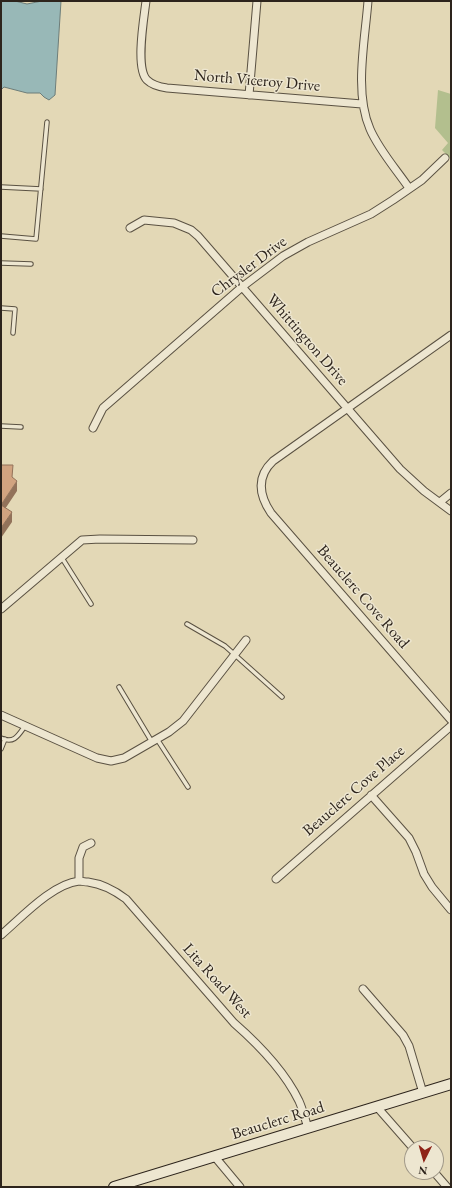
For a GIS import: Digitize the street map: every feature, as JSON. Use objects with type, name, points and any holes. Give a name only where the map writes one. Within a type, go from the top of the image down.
[{"type":"street","name":"North Viceroy Drive","points":[[146,1],[141,68],[146,79],[151,83],[167,88],[362,104]]},
{"type":"street","points":[[249,95],[257,1]]},
{"type":"street","points":[[368,1],[361,81],[362,104],[365,117],[377,143],[409,188]]},
{"type":"street","name":"Chrysler Drive","points":[[93,428],[103,408],[242,287],[283,256],[308,242],[371,214],[422,180],[445,158]]},
{"type":"street","name":"Whittington Drive","points":[[130,228],[144,220],[174,223],[191,230],[198,236],[348,407],[400,469],[424,491],[451,511]]},
{"type":"street","points":[[348,407],[451,335]]},
{"type":"street","name":"Beauclerc Cove Road","points":[[348,407],[273,461],[265,471],[262,478],[262,499],[271,513],[451,720]]},
{"type":"street","points":[[440,502],[451,493]]},
{"type":"street","points":[[1,609],[82,540],[193,540]]},
{"type":"street","points":[[1,715],[105,760],[111,761],[124,758],[154,741],[183,721],[246,640]]},
{"type":"street","name":"Beauclerc Cove Place","points":[[276,878],[451,726]]},
{"type":"street","points":[[371,795],[409,838],[424,874],[432,887],[451,910]]},
{"type":"street","points":[[1,935],[49,894],[59,888],[79,881],[79,858],[84,847],[91,843]]},
{"type":"street","name":"Lita Road West","points":[[79,881],[107,886],[126,900],[234,1023],[251,1038],[279,1071],[300,1102],[308,1128]]},
{"type":"street","points":[[362,989],[403,1035],[409,1046],[423,1093]]},
{"type":"street","name":"Beauclerc Road","points":[[114,1187],[451,1084]]},
{"type":"street","points":[[377,1107],[406,1140]]},
{"type":"street","points":[[215,1157],[240,1187]]},
{"type":"lane","points":[[1,236],[36,239],[47,122]]},
{"type":"lane","points":[[1,187],[41,189]]},
{"type":"lane","points":[[1,263],[30,264]]},
{"type":"lane","points":[[1,308],[15,309],[14,333]]},
{"type":"lane","points":[[1,426],[21,427]]},
{"type":"lane","points":[[62,557],[92,604]]},
{"type":"lane","points":[[187,624],[217,640],[235,654],[282,697]]},
{"type":"lane","points":[[119,687],[154,741],[188,787]]},
{"type":"lane","points":[[1,749],[3,738],[10,740],[17,737],[25,726]]},
{"type":"green space","points":[[438,90],[451,94],[451,159],[442,150],[448,143],[435,128]]},
{"type":"water","points":[[1,1],[15,1],[27,4],[42,1],[61,1],[55,95],[49,100],[40,93],[27,93],[4,87],[1,90]]},
{"type":"building","points":[[1,465],[13,465],[12,477],[17,481],[1,505]]},
{"type":"building","points":[[1,505],[12,512],[1,528]]}]
